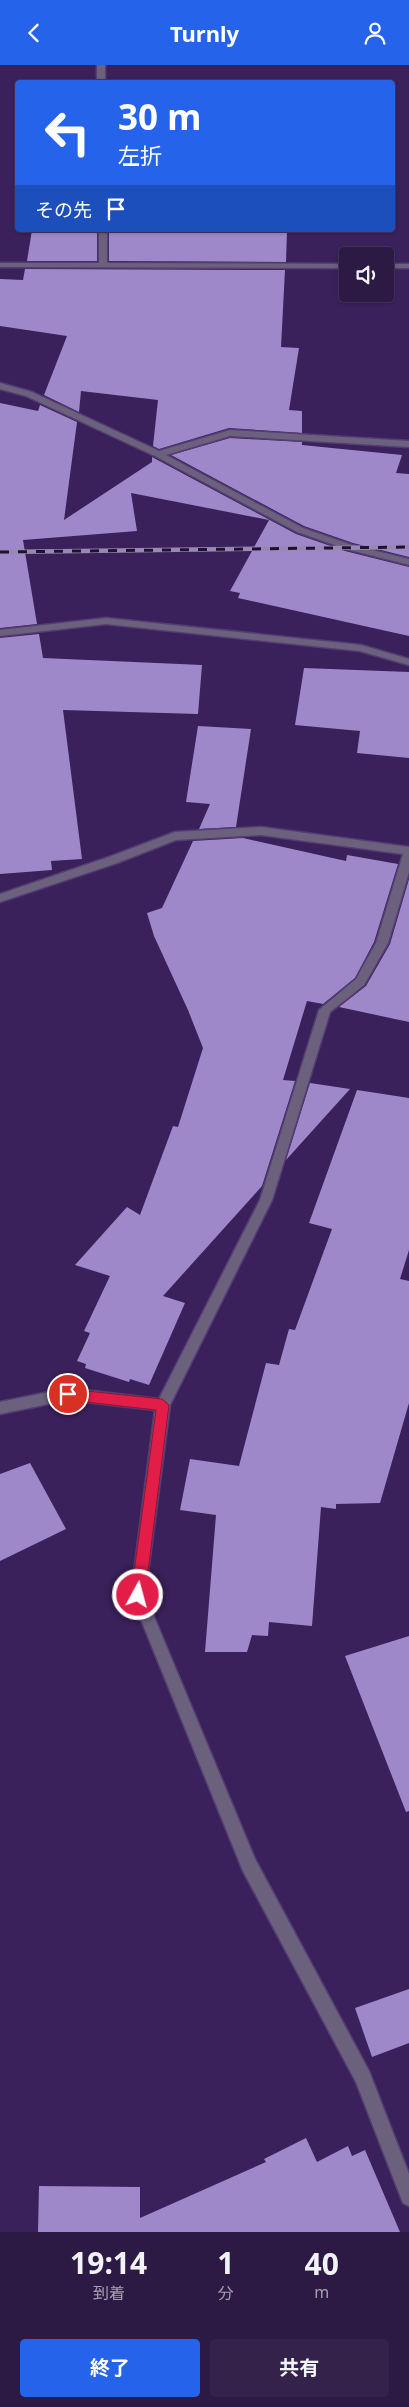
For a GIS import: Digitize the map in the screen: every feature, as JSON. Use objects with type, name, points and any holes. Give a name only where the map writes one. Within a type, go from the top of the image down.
[{"type":"street","points":[[101,65],[101,80]]},
{"type":"street","points":[[103,232],[103,266]]},
{"type":"street","points":[[0,265],[339,266]]},
{"type":"street","points":[[394,266],[409,266]]},
{"type":"street","points":[[0,386],[29,394],[158,454],[300,530],[349,547],[409,562]]},
{"type":"street","points":[[158,454],[230,433],[409,444]]},
{"type":"street","points":[[0,633],[106,621],[361,648],[409,662]]},
{"type":"street","points":[[0,898],[113,860],[175,836],[261,831],[409,853],[382,943],[360,982],[325,1010],[266,1200],[162,1405],[138,1595],[249,1865],[363,2077],[409,2197]]},
{"type":"street","points":[[0,1408],[68,1394],[162,1405]]},
{"type":"building","points":[[32,232],[97,232],[97,261],[27,261]]},
{"type":"building","points":[[109,232],[287,232],[286,262],[109,261]]},
{"type":"building","points":[[25,269],[285,270],[281,347],[299,348],[289,410],[302,411],[302,433],[229,428],[159,449],[153,446],[158,400],[81,391],[79,412],[44,395],[67,336],[0,326],[0,279],[23,280]]},
{"type":"building","points":[[0,403],[38,411],[40,405],[77,422],[64,520],[152,462],[152,457],[296,534],[345,551],[409,567],[409,636],[238,598],[240,593],[230,591],[269,520],[131,493],[137,531],[23,540],[37,624],[0,628]]},
{"type":"building","points":[[230,438],[302,442],[302,445],[402,455],[396,473],[409,474],[409,557],[353,543],[304,526],[171,455]]},
{"type":"building","points":[[39,634],[43,658],[202,665],[198,714],[63,710],[82,859],[51,861],[52,870],[0,874],[0,638]]},
{"type":"building","points":[[304,668],[409,672],[409,758],[357,753],[360,731],[295,725]]},
{"type":"building","points":[[198,726],[251,729],[236,827],[199,829],[210,804],[186,802]]},
{"type":"building","points":[[243,838],[346,861],[347,855],[398,864],[374,942],[355,978],[323,1004],[307,1001],[283,1080],[295,1081],[262,1186],[163,1296],[185,1303],[149,1385],[130,1379],[129,1382],[85,1368],[86,1364],[77,1361],[90,1333],[84,1331],[110,1276],[75,1265],[127,1207],[140,1215],[173,1126],[178,1127],[203,1048],[154,936],[147,913],[162,908],[193,841]]},
{"type":"building","points":[[409,879],[409,1022],[339,1007],[366,986],[390,944]]},
{"type":"building","points":[[310,1083],[350,1089],[286,1160]]},
{"type":"building","points":[[357,1090],[409,1098],[409,1250],[400,1279],[409,1281],[409,1403],[380,1503],[336,1504],[336,1509],[321,1507],[312,1626],[269,1622],[268,1636],[252,1635],[247,1652],[205,1652],[216,1515],[180,1510],[190,1459],[239,1466],[266,1363],[279,1365],[289,1329],[295,1330],[332,1229],[309,1223]]},
{"type":"building","points":[[30,1463],[66,1529],[0,1561],[0,1474]]},
{"type":"building","points":[[409,1636],[409,1811],[406,1812],[345,1656]]},
{"type":"building","points":[[409,1989],[409,2043],[372,2057],[355,2008]]},
{"type":"building","points":[[306,2138],[317,2162],[348,2146],[352,2156],[365,2150],[400,2232],[38,2232],[39,2186],[140,2187],[140,2218],[266,2162],[264,2159]]},
{"type":"railway","points":[[0,552],[409,547]]},
{"type":"route","points":[[68,1394],[162,1405],[138,1595]]}]
